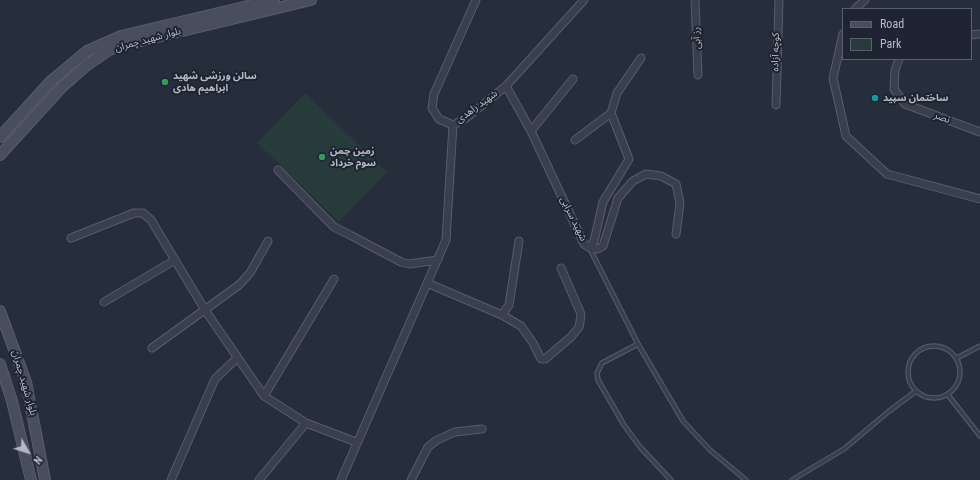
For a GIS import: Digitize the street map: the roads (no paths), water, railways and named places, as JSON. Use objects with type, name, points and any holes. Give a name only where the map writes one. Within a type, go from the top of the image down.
[{"type":"main road","name":"بلوار شهید چمران","points":[[0,137],[52,81],[87,51],[121,36],[274,0]]},
{"type":"main road","name":"بلوار شهید چمران","points":[[0,155],[62,87],[87,65],[109,50],[124,45],[311,0]]},
{"type":"main road","name":"بلوار شهید چمران","points":[[0,311],[26,382],[45,480]]},
{"type":"main road","name":"بلوار شهید چمران","points":[[0,364],[12,401],[31,480]]},
{"type":"street","name":"شهید زاهدی","points":[[476,0],[434,94],[432,108],[439,119],[453,125],[465,118],[506,86],[584,0]]},
{"type":"street","name":"رز آبی","points":[[695,0],[698,75]]},
{"type":"street","name":"کوچه آزاده","points":[[776,105],[779,0]]},
{"type":"street","points":[[856,8],[865,0]]},
{"type":"street","points":[[842,39],[834,78],[846,136],[887,174],[980,199]]},
{"type":"street","points":[[575,140],[611,112],[617,93],[641,58]]},
{"type":"street","name":"نصر","points":[[899,60],[895,70],[894,89],[905,104],[980,132]]},
{"type":"street","points":[[531,131],[573,79]]},
{"type":"street","name":"شهید سرابی","points":[[506,86],[531,131],[584,244],[590,248],[594,241],[603,202],[629,159],[611,112]]},
{"type":"street","points":[[341,480],[356,442],[446,240],[453,125]]},
{"type":"street","points":[[278,170],[334,226],[350,235],[401,262],[409,264],[438,260]]},
{"type":"street","points":[[590,248],[601,249],[618,198],[633,181],[646,174],[661,176],[676,184],[680,203],[676,234]]},
{"type":"street","points":[[71,238],[134,213],[143,213],[151,220],[205,310],[264,396],[306,423],[356,442]]},
{"type":"street","points":[[502,315],[509,305],[519,241]]},
{"type":"street","points":[[152,348],[239,285],[250,272],[268,242]]},
{"type":"street","points":[[104,302],[175,260]]},
{"type":"street","points":[[427,283],[502,315],[521,326],[533,343],[541,359],[548,357],[571,337],[579,327],[581,314],[561,268]]},
{"type":"street","points":[[264,396],[334,279]]},
{"type":"street","points":[[170,480],[215,379],[237,358]]},
{"type":"street","points":[[259,480],[306,423]]},
{"type":"street","points":[[410,480],[428,447],[437,440],[454,432],[482,429]]},
{"type":"lane","points":[[590,248],[638,344],[683,422],[710,450],[746,480]]},
{"type":"lane","points":[[638,344],[602,363],[598,373],[598,380],[624,425],[640,447],[671,480]]},
{"type":"lane","points":[[957,358],[980,346]]},
{"type":"lane","points":[[925,347],[943,347],[957,358],[961,376],[958,385],[948,395],[936,399],[927,398],[916,391],[909,382],[908,374],[912,358],[918,351],[925,347]]},
{"type":"lane","points":[[792,480],[844,449],[888,412],[916,391]]},
{"type":"lane","points":[[948,395],[980,436]]},
{"type":"place","name":"سالن ورزشی شهید ابراهیم هادی","points":[[165,82]]},
{"type":"place","name":"ساختمان سپید","points":[[875,98]]},
{"type":"place","name":"زمین چمن سوم خرداد","points":[[322,157]]}]
